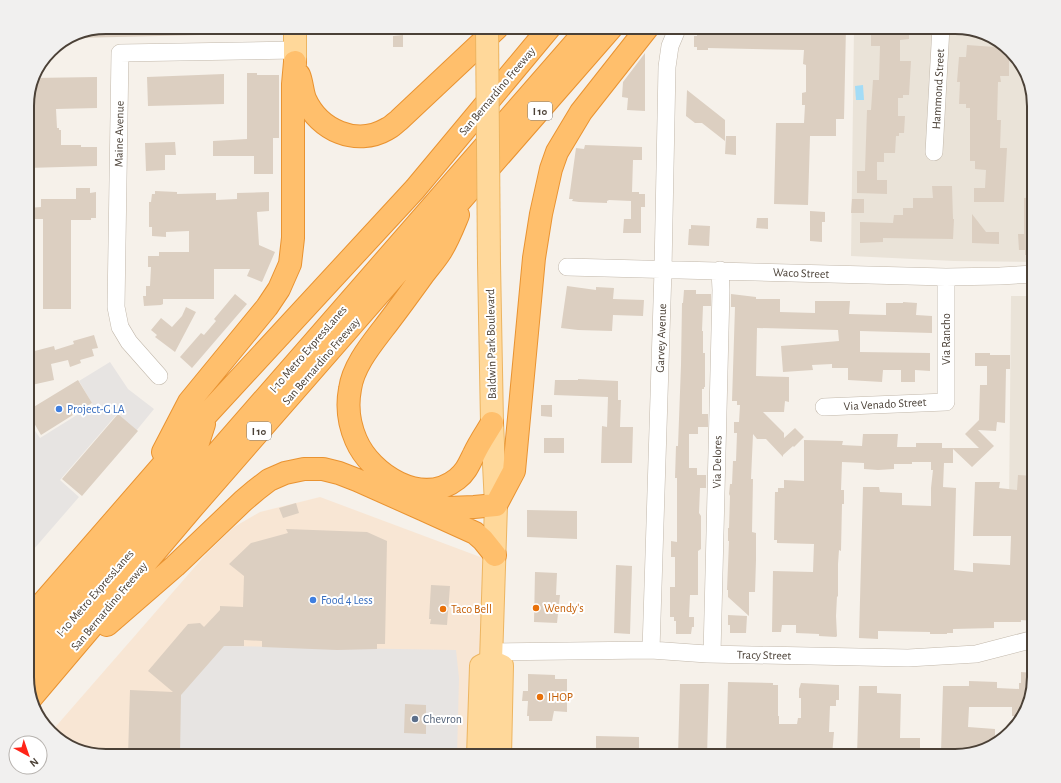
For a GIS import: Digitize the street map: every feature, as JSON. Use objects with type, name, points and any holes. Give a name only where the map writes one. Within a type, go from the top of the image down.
[{"type":"highway","points":[[295,56],[305,98],[319,120],[339,133],[347,136],[359,137],[374,135],[387,129],[399,120],[491,34]]},
{"type":"highway","name":"San Bernardino Freeway","points":[[34,613],[208,413],[415,189],[544,34]]},
{"type":"highway","name":"I-10 Metro ExpressLanes","points":[[34,663],[583,34]]},
{"type":"highway","name":"San Bernardino Freeway","points":[[36,693],[198,501],[467,195],[606,34]]},
{"type":"highway","points":[[422,509],[496,505],[514,471],[534,258],[550,169],[557,152],[581,112],[642,34]]},
{"type":"highway","points":[[144,488],[189,402],[267,307],[279,289],[290,264],[293,238],[293,84],[295,56]]},
{"type":"highway","points":[[467,195],[442,250],[368,350],[355,372],[350,388],[348,406],[356,440],[365,455],[376,469],[395,482],[411,488],[432,489],[456,480],[470,465],[474,454],[492,423]]},
{"type":"highway","name":"I-10 Metro ExpressLanes","points":[[34,640],[194,455],[208,413]]},
{"type":"highway","points":[[54,670],[175,566],[243,501],[269,480],[285,473],[304,469],[323,469],[357,480],[475,533],[483,540],[495,555]]},
{"type":"main road","points":[[295,34],[295,56]]},
{"type":"main road","name":"Baldwin Park Boulevard","points":[[487,34],[492,423],[496,505],[495,555],[492,585],[492,656]]},
{"type":"main road","points":[[478,749],[481,666],[492,656],[502,666],[500,749]]},
{"type":"street","name":"Garvey Avenue","points":[[651,650],[663,270],[667,67],[670,46],[675,34]]},
{"type":"street","name":"Hammond Street","points":[[934,152],[941,34]]},
{"type":"street","name":"Maine Avenue","points":[[159,376],[129,342],[120,327],[116,307],[120,53],[295,56]]},
{"type":"street","name":"Waco Street","points":[[567,267],[946,277],[1027,274]]},
{"type":"street","name":"Via Delores","points":[[712,654],[721,290],[720,270]]},
{"type":"street","name":"Via Rancho","points":[[946,277],[946,402]]},
{"type":"street","name":"Via Venado Street","points":[[824,407],[946,402]]},
{"type":"street","name":"Tracy Street","points":[[492,656],[651,650],[712,654],[908,658],[976,654],[1027,641]]},
{"type":"shaded area","points":[[854,34],[956,34],[974,36],[995,46],[1006,55],[1015,66],[1025,87],[1027,106],[1027,262],[954,261],[851,256]]},
{"type":"shaded area","points":[[1011,296],[1027,296],[1027,508],[1009,509]]},
{"type":"shaded area","points":[[110,362],[128,389],[154,409],[136,431],[117,414],[60,480],[79,497],[34,549],[34,429],[40,438],[93,405],[79,381]]},
{"type":"shaded area","points":[[320,497],[483,558],[492,749],[106,749],[87,747],[74,742],[55,728],[207,553],[234,527],[260,512]]},
{"type":"shaded area","points":[[222,646],[456,650],[459,678],[457,749],[175,749],[176,696]]},
{"type":"water","points":[[863,85],[864,100],[856,100],[855,86]]},
{"type":"building","points":[[106,34],[201,35],[83,38]]},
{"type":"building","points":[[697,34],[846,34],[844,119],[836,119],[836,136],[810,136],[808,205],[774,204],[776,123],[804,123],[805,105],[802,105],[802,93],[806,92],[806,65],[803,64],[804,50],[708,48],[708,50],[697,50],[697,47],[694,47],[694,36],[697,36]]},
{"type":"building","points":[[871,34],[909,34],[909,39],[900,40],[900,61],[911,61],[909,95],[903,95],[903,98],[898,98],[898,116],[905,116],[904,133],[899,133],[899,136],[896,136],[895,153],[884,153],[884,162],[877,162],[877,180],[887,180],[887,194],[857,193],[857,171],[865,171],[867,110],[871,110],[873,80],[879,80],[880,46],[871,46]]},
{"type":"building","points":[[403,35],[403,47],[393,47],[393,36]]},
{"type":"building","points":[[967,45],[995,46],[1009,58],[1009,76],[1000,76],[1001,82],[998,82],[997,120],[1001,120],[1000,148],[1007,148],[1004,202],[974,202],[974,188],[985,188],[986,170],[975,169],[975,161],[970,161],[970,108],[966,108],[966,104],[959,104],[960,82],[957,82],[959,57],[966,57]]},
{"type":"building","points":[[645,53],[645,111],[627,110],[628,98],[622,97],[623,82]]},
{"type":"building","points":[[247,73],[257,73],[257,75],[279,75],[279,138],[273,138],[273,174],[254,174],[254,156],[213,156],[213,141],[247,139]]},
{"type":"building","points":[[224,74],[224,104],[148,106],[147,77]]},
{"type":"building","points":[[97,77],[97,108],[56,109],[57,128],[61,130],[61,145],[97,147],[97,166],[34,168],[34,101],[39,78]]},
{"type":"building","points":[[687,90],[725,120],[725,141],[702,123],[695,123],[686,116]]},
{"type":"building","points":[[726,136],[736,136],[736,155],[725,154]]},
{"type":"building","points":[[175,142],[176,155],[165,155],[165,170],[146,171],[145,143]]},
{"type":"building","points":[[585,145],[642,147],[642,160],[633,160],[632,192],[645,194],[645,207],[641,207],[641,233],[623,233],[624,219],[631,219],[631,201],[609,200],[607,203],[579,202],[569,199],[576,148],[584,149]]},
{"type":"building","points":[[932,186],[952,186],[954,219],[953,239],[883,238],[883,242],[860,243],[860,222],[893,223],[894,215],[903,215],[903,208],[913,208],[913,198],[933,198]]},
{"type":"building","points":[[76,188],[90,188],[90,193],[96,192],[96,218],[91,218],[91,220],[71,220],[71,309],[43,309],[43,219],[34,219],[34,208],[41,207],[41,199],[76,199]]},
{"type":"building","points":[[155,191],[177,192],[177,194],[216,193],[216,200],[237,199],[237,193],[269,192],[269,211],[257,212],[259,245],[275,252],[262,282],[247,276],[250,269],[214,269],[214,299],[163,299],[163,304],[161,305],[144,306],[143,296],[146,296],[146,286],[150,286],[151,267],[148,267],[148,256],[159,256],[159,252],[189,252],[189,231],[166,232],[166,237],[152,236],[152,227],[149,227],[149,202],[151,202],[152,194],[155,194]]},
{"type":"building","points":[[1024,198],[1027,198],[1027,255],[1025,255],[1025,250],[1019,250],[1018,234],[1024,234]]},
{"type":"building","points":[[852,199],[864,199],[864,213],[851,213]]},
{"type":"building","points":[[810,211],[825,212],[825,222],[822,222],[822,242],[810,241]]},
{"type":"building","points":[[972,214],[986,232],[999,232],[999,244],[972,243]]},
{"type":"building","points":[[757,218],[768,218],[768,229],[756,228]]},
{"type":"building","points":[[691,225],[710,226],[709,246],[688,245],[689,229],[691,229]]},
{"type":"building","points":[[567,286],[596,290],[596,287],[614,288],[613,299],[644,300],[643,316],[613,315],[612,331],[561,328]]},
{"type":"building","points":[[684,290],[696,290],[696,294],[711,294],[711,306],[703,306],[702,331],[703,353],[705,353],[705,387],[702,389],[702,414],[708,414],[708,427],[698,427],[698,434],[689,434],[689,468],[697,468],[697,475],[706,475],[706,488],[700,488],[699,513],[701,516],[701,549],[698,551],[698,595],[690,595],[689,617],[694,617],[694,627],[692,627],[691,634],[676,634],[676,621],[674,621],[674,617],[670,617],[670,587],[675,587],[675,557],[671,557],[671,541],[677,542],[677,478],[675,478],[676,446],[678,446],[682,303]]},
{"type":"building","points":[[235,294],[247,304],[192,368],[180,357],[201,333],[204,335],[216,321],[214,319]]},
{"type":"building","points":[[731,294],[756,297],[756,299],[780,299],[780,312],[815,313],[815,301],[850,301],[849,314],[886,315],[886,303],[903,302],[917,303],[916,315],[932,316],[932,333],[860,331],[860,352],[930,353],[930,371],[915,370],[915,382],[901,382],[901,370],[883,370],[882,382],[848,380],[848,368],[832,368],[832,364],[812,365],[813,370],[783,372],[781,346],[839,341],[838,330],[757,328],[756,376],[789,377],[789,402],[785,401],[784,412],[763,412],[784,433],[784,438],[795,428],[804,437],[783,455],[783,457],[766,439],[757,439],[753,434],[751,479],[753,479],[752,532],[756,533],[756,560],[755,592],[749,592],[749,616],[728,597],[727,590],[729,494],[730,484],[732,484],[733,461],[736,461],[737,433],[734,433],[734,422],[739,422],[740,405],[737,405],[737,401],[732,401],[735,307],[731,307]]},
{"type":"building","points":[[186,307],[196,312],[175,352],[155,337],[157,335],[151,330],[161,318],[172,327],[182,316]]},
{"type":"building","points":[[94,335],[98,348],[92,349],[94,356],[80,360],[81,363],[70,367],[68,360],[51,364],[54,380],[34,384],[34,351],[54,346],[55,350],[74,344],[73,341]]},
{"type":"building","points":[[975,353],[1010,355],[1010,369],[1006,369],[1005,423],[997,422],[996,431],[978,430],[994,446],[972,467],[953,449],[953,463],[944,463],[943,487],[956,488],[954,570],[973,572],[973,563],[1010,565],[1011,536],[973,536],[975,482],[1000,482],[999,488],[1017,490],[1018,475],[1027,476],[1027,620],[1021,620],[1021,622],[994,622],[994,628],[953,629],[953,633],[947,634],[930,634],[930,632],[878,631],[878,639],[859,638],[863,487],[879,487],[880,492],[902,493],[902,505],[931,506],[933,470],[931,470],[931,462],[894,464],[894,469],[878,470],[864,469],[864,463],[842,462],[841,490],[844,490],[844,504],[842,504],[841,551],[839,550],[838,564],[838,597],[837,596],[836,616],[837,636],[819,636],[819,634],[796,633],[796,625],[782,625],[781,632],[772,632],[773,571],[813,572],[814,544],[777,543],[777,540],[774,540],[775,492],[778,492],[778,488],[784,488],[784,480],[804,481],[804,440],[843,441],[842,445],[862,446],[863,434],[898,434],[897,447],[916,447],[916,443],[942,443],[942,448],[979,448],[965,434],[979,420],[980,385],[987,385],[987,366],[975,366]]},
{"type":"building","points":[[578,379],[618,381],[618,400],[621,400],[620,427],[633,427],[632,463],[601,463],[602,426],[607,427],[608,397],[554,395],[555,380]]},
{"type":"building","points":[[78,380],[92,403],[41,435],[34,423],[34,407]]},
{"type":"building","points":[[541,405],[552,405],[552,417],[541,416]]},
{"type":"building","points":[[118,414],[138,431],[82,496],[62,479]]},
{"type":"building","points":[[544,438],[564,438],[564,453],[544,453]]},
{"type":"building","points":[[296,503],[299,513],[283,518],[279,508]]},
{"type":"building","points":[[527,510],[577,511],[577,539],[527,537]]},
{"type":"building","points":[[286,529],[367,532],[387,541],[385,644],[377,644],[377,649],[337,650],[262,647],[262,641],[244,640],[244,646],[224,646],[181,695],[180,749],[128,749],[130,690],[173,692],[148,671],[188,624],[200,623],[204,627],[220,610],[220,606],[243,607],[244,576],[229,564],[251,543],[288,533]]},
{"type":"building","points":[[616,565],[632,566],[630,634],[614,633]]},
{"type":"building","points":[[535,572],[557,573],[556,595],[560,595],[557,623],[534,622]]},
{"type":"building","points":[[431,585],[450,586],[447,625],[430,624]]},
{"type":"building","points":[[728,615],[747,616],[746,633],[730,633]]},
{"type":"building","points":[[1021,672],[1027,672],[1025,696],[1020,709],[1015,716],[1012,716],[1012,707],[969,707],[968,727],[995,729],[995,736],[987,742],[974,747],[941,749],[943,686],[969,686],[969,681],[997,682],[997,688],[1019,689],[1019,683],[1021,683]]},
{"type":"building","points":[[528,674],[555,675],[555,679],[567,679],[567,712],[554,711],[552,721],[529,721],[529,716],[527,716],[528,701],[522,701],[523,691],[528,691]]},
{"type":"building","points":[[728,682],[773,683],[773,685],[778,685],[779,724],[797,724],[798,718],[801,718],[801,698],[799,698],[799,689],[801,683],[839,685],[839,700],[836,700],[836,706],[830,706],[829,732],[834,732],[833,749],[726,749]]},
{"type":"building","points":[[680,684],[709,684],[707,749],[678,749]]},
{"type":"building","points":[[859,686],[877,686],[877,693],[901,694],[900,738],[920,738],[920,749],[857,749]]},
{"type":"building","name":"Chevron","points":[[405,704],[426,705],[426,734],[404,733]]},
{"type":"building","points":[[596,736],[639,737],[639,749],[596,749]]},
{"type":"place","name":"Project-G LA","points":[[59,409]]},
{"type":"place","name":"Food 4 Less","points":[[313,600]]},
{"type":"place","name":"Wendy's","points":[[536,608]]},
{"type":"place","name":"Taco Bell","points":[[443,609]]},
{"type":"place","name":"IHOP","points":[[540,697]]},
{"type":"place","name":"Chevron","points":[[415,719]]}]
